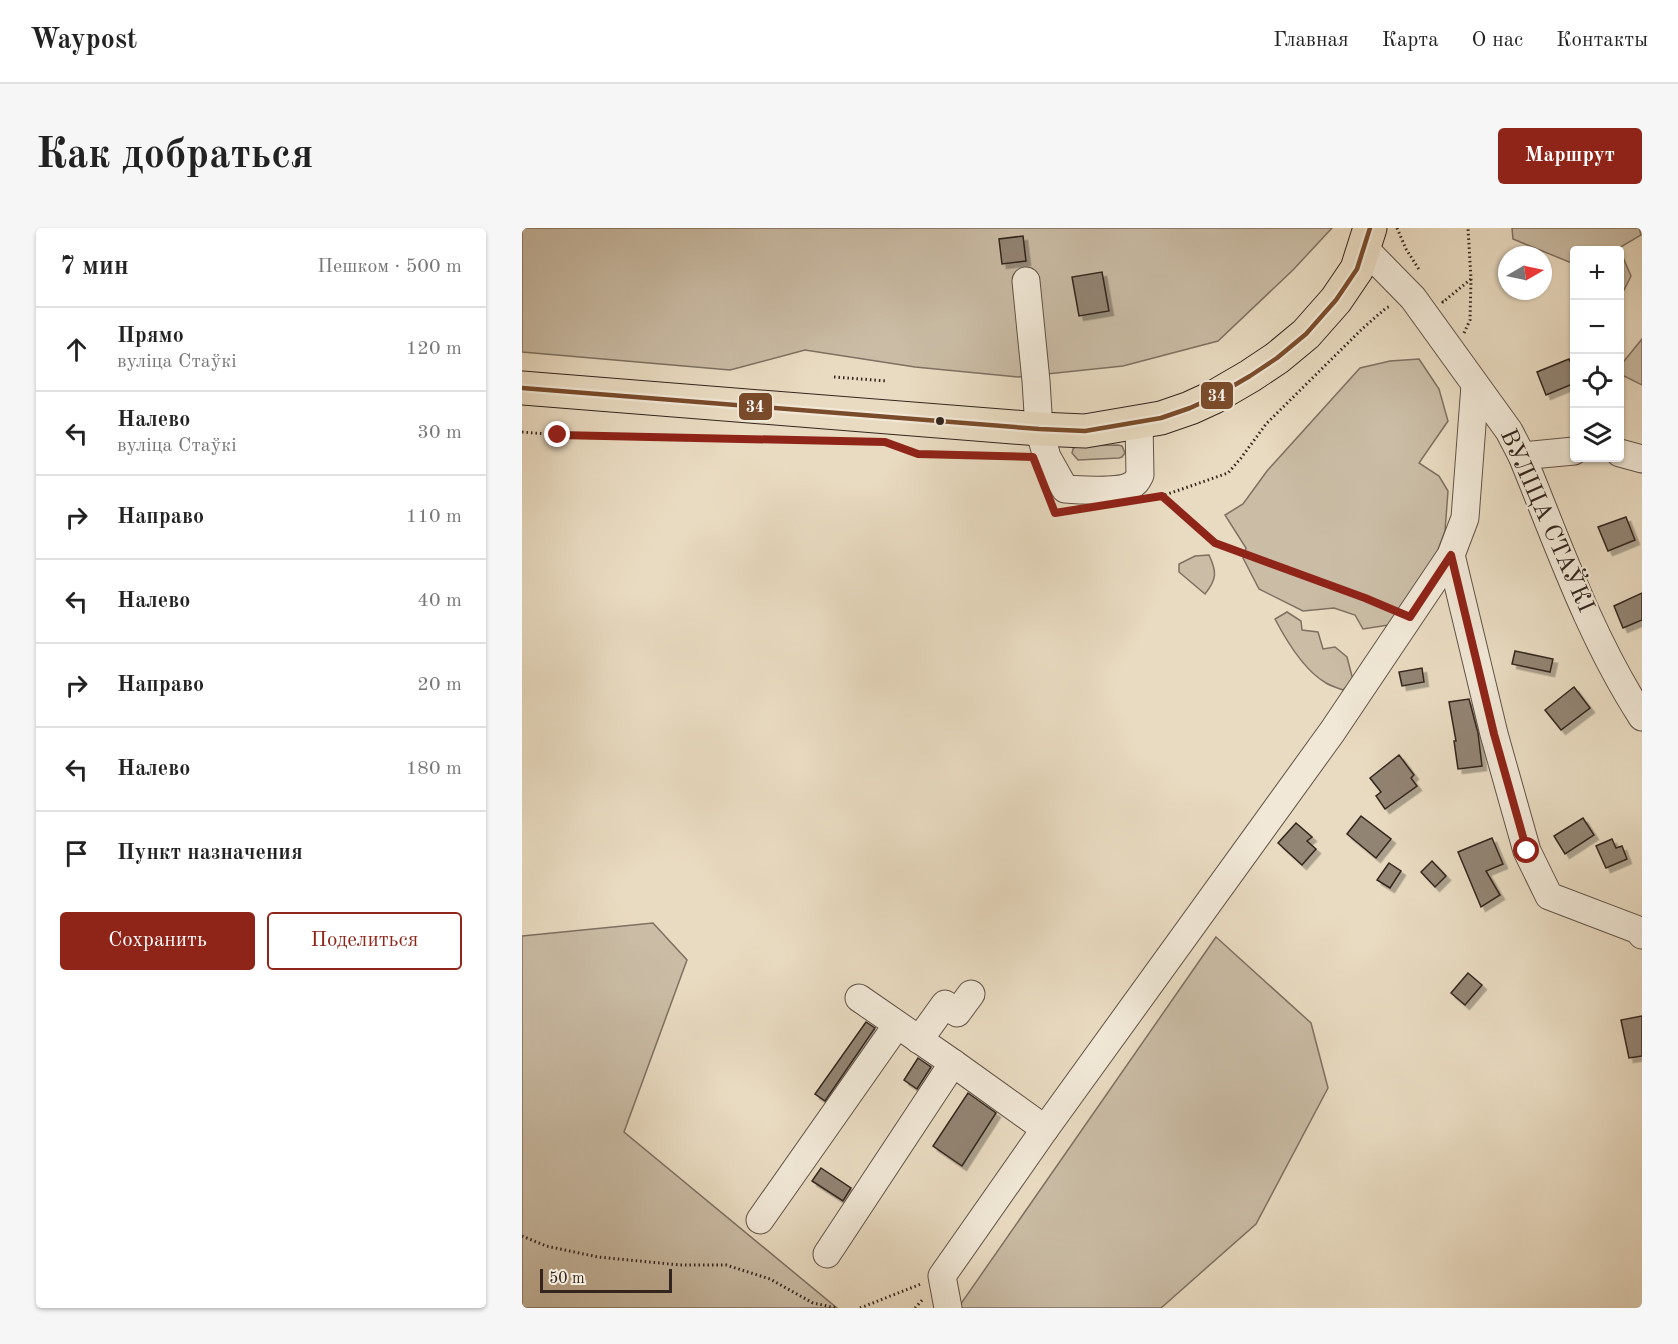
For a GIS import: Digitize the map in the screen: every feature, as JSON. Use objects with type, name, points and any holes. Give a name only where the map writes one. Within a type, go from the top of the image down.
[{"type":"main road","points":[[522,388],[1039,429],[1085,431],[1139,422],[1161,418],[1214,397],[1277,358],[1306,334],[1336,300],[1357,269],[1367,238]]},
{"type":"street","points":[[1367,238],[1426,297],[1454,355],[1475,385]]},
{"type":"street","points":[[1026,281],[1039,429],[1052,468],[1065,489],[1128,488],[1137,482],[1140,476],[1139,422]]},
{"type":"street","name":"ВУЛІЦА СТАЎКІ","points":[[1475,385],[1509,431],[1522,456],[1587,616],[1624,690],[1642,717]]},
{"type":"street","name":"ВУЛІЦА СТАЎКІ","points":[[942,1276],[1045,1129],[1332,732],[1451,555],[1465,518],[1475,385]]},
{"type":"street","points":[[1522,456],[1570,451]]},
{"type":"street","points":[[1624,454],[1642,459]]},
{"type":"street","points":[[1451,555],[1494,734],[1527,851],[1549,896],[1638,930],[1642,934]]},
{"type":"street","points":[[920,1040],[945,1004],[957,1013],[971,994]]},
{"type":"street","points":[[859,998],[953,1062],[1045,1129]]},
{"type":"street","points":[[760,1220],[897,1025]]},
{"type":"street","points":[[827,1254],[953,1062]]},
{"type":"street","points":[[942,1276],[948,1308]]},
{"type":"path","points":[[1397,228],[1406,249],[1425,278],[1426,297]]},
{"type":"path","points":[[1454,355],[1470,320],[1471,279],[1468,228]]},
{"type":"path","points":[[1151,498],[1228,473],[1266,424],[1386,308],[1426,297],[1443,302],[1471,279]]},
{"type":"path","points":[[834,377],[887,381]]},
{"type":"path","points":[[522,432],[558,435],[873,442]]},
{"type":"path","points":[[885,442],[918,454],[1033,457],[1052,468]]},
{"type":"path","points":[[1162,496],[1215,543],[1410,617]]},
{"type":"path","points":[[1051,502],[1055,513],[1066,511]]},
{"type":"path","points":[[522,1236],[546,1246],[598,1257],[680,1265],[726,1265],[770,1279],[813,1303],[837,1308]]},
{"type":"path","points":[[860,1308],[942,1276]]},
{"type":"shaded area","points":[[522,228],[1332,228],[1293,270],[1218,341],[1123,366],[1018,377],[915,367],[805,350],[730,370],[522,352]]},
{"type":"shaded area","points":[[1512,228],[1639,228],[1641,235],[1622,246],[1570,246],[1570,262],[1552,255],[1552,246],[1530,246],[1513,239]]},
{"type":"shaded area","points":[[1624,259],[1631,276],[1624,290]]},
{"type":"shaded area","points":[[1642,339],[1642,385],[1624,376],[1624,361]]},
{"type":"shaded area","points":[[1419,359],[1439,389],[1448,421],[1419,463],[1439,476],[1448,491],[1445,531],[1429,574],[1395,624],[1363,629],[1355,615],[1334,608],[1303,611],[1259,589],[1243,558],[1246,548],[1225,515],[1243,504],[1267,471],[1360,368],[1390,361]]},
{"type":"shaded area","points":[[1077,446],[1122,446],[1125,453],[1119,458],[1078,460],[1072,453]]},
{"type":"shaded area","points":[[1209,555],[1214,580],[1205,594],[1179,572],[1179,564],[1195,556]]},
{"type":"shaded area","points":[[1287,612],[1301,621],[1302,630],[1318,632],[1323,649],[1335,647],[1347,657],[1353,680],[1343,690],[1318,678],[1297,654],[1275,619]]},
{"type":"shaded area","points":[[653,923],[687,960],[624,1132],[837,1308],[522,1308],[522,936]]},
{"type":"shaded area","points":[[1216,937],[1311,1023],[1328,1088],[1256,1224],[1161,1308],[958,1308]]},
{"type":"building","points":[[1023,236],[1026,261],[1002,264],[999,239]]},
{"type":"building","points":[[1102,272],[1109,311],[1079,316],[1072,277]]},
{"type":"building","points":[[1569,359],[1570,385],[1546,395],[1537,372]]},
{"type":"building","points":[[1626,517],[1635,540],[1608,551],[1598,527]]},
{"type":"building","points":[[1642,593],[1642,620],[1623,628],[1614,606]]},
{"type":"building","points":[[1515,651],[1553,659],[1550,672],[1512,664]]},
{"type":"building","points":[[1422,668],[1424,682],[1402,686],[1399,672]]},
{"type":"building","points":[[1574,687],[1590,708],[1561,730],[1545,710]]},
{"type":"building","points":[[1469,699],[1478,733],[1482,766],[1458,769],[1449,702]]},
{"type":"building","points":[[1399,755],[1414,775],[1411,778],[1417,786],[1385,809],[1376,796],[1381,792],[1370,778]]},
{"type":"building","points":[[1361,816],[1391,839],[1376,858],[1347,834]]},
{"type":"building","points":[[1583,818],[1594,835],[1565,854],[1554,836]]},
{"type":"building","points":[[1296,823],[1312,837],[1307,841],[1316,849],[1302,865],[1278,843]]},
{"type":"building","points":[[1492,838],[1503,864],[1486,871],[1500,895],[1481,907],[1458,852]]},
{"type":"building","points":[[1612,839],[1616,848],[1622,846],[1627,859],[1606,868],[1596,846]]},
{"type":"building","points":[[1432,861],[1446,876],[1435,887],[1421,872]]},
{"type":"building","points":[[1389,863],[1401,871],[1390,888],[1377,880]]},
{"type":"building","points":[[1468,973],[1482,985],[1465,1005],[1451,993]]},
{"type":"building","points":[[1642,1016],[1642,1056],[1629,1058],[1621,1020]]},
{"type":"building","points":[[866,1022],[875,1028],[825,1101],[815,1094]]},
{"type":"building","points":[[918,1058],[931,1067],[917,1089],[904,1080]]},
{"type":"building","points":[[968,1093],[996,1113],[962,1166],[933,1146]]},
{"type":"building","points":[[821,1168],[851,1188],[843,1201],[812,1181]]},
{"type":"transit line","name":"34","points":[[522,388],[1039,429],[1085,431],[1161,418],[1214,397],[1277,358],[1306,334],[1336,300],[1357,269],[1370,228]]},
{"type":"route","points":[[558,435],[885,442],[918,454],[1033,457],[1055,513],[1162,496],[1215,543],[1410,617],[1451,555],[1494,734],[1527,851]]}]
